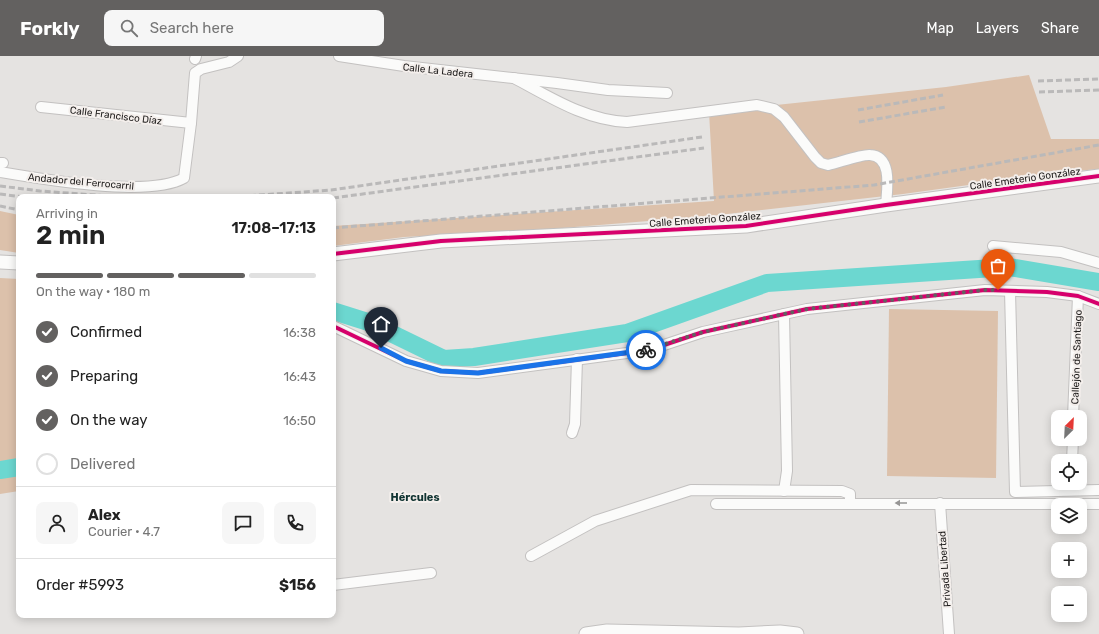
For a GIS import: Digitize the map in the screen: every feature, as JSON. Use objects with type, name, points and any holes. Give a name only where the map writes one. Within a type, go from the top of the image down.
[{"type":"street","points":[[191,123],[195,74],[201,69],[229,62],[238,56]]},
{"type":"street","name":"Calle La Ladera","points":[[339,56],[405,61],[514,78],[608,90],[667,93]]},
{"type":"street","name":"Calle La Ladera","points":[[514,78],[573,110],[606,120],[626,122],[757,106],[774,109],[784,117],[821,163],[828,164],[870,155],[879,158],[886,166],[888,183],[886,205]]},
{"type":"street","name":"Calle Francisco Díaz","points":[[41,107],[191,123]]},
{"type":"street","name":"Andador del Ferrocarril","points":[[1,166],[34,178],[121,187],[160,186],[184,178],[191,123]]},
{"type":"street","name":"Calle Emeterio González","points":[[336,254],[440,240],[746,226],[1099,176]]},
{"type":"street","points":[[993,246],[1061,252],[1099,263]]},
{"type":"street","points":[[0,262],[16,263]]},
{"type":"street","points":[[336,327],[406,361],[441,371],[478,373],[649,350],[703,332],[807,309],[985,290],[1047,292],[1078,296],[1099,304]]},
{"type":"street","points":[[1010,291],[1015,492],[1051,489]]},
{"type":"street","name":"Callejón de Santiago","points":[[1074,410],[1078,296]]},
{"type":"street","points":[[784,314],[786,471],[784,491]]},
{"type":"street","points":[[572,433],[575,424],[577,359]]},
{"type":"street","points":[[1087,489],[1099,490]]},
{"type":"street","points":[[531,556],[595,520],[691,490],[842,491],[850,494],[850,504]]},
{"type":"street","name":"Privada Libertad","points":[[940,503],[948,634]]},
{"type":"street","points":[[716,504],[1099,504]]},
{"type":"street","points":[[336,585],[431,573]]},
{"type":"street","points":[[586,634],[607,631],[739,634],[780,632],[797,634]]},
{"type":"shaded area","points":[[1029,75],[1051,139],[1099,139],[1099,169],[1064,172],[903,194],[710,216],[538,230],[404,237],[336,246],[336,226],[714,201],[709,112],[946,87]]},
{"type":"shaded area","points":[[0,211],[16,214],[16,253],[0,250]]},
{"type":"shaded area","points":[[0,278],[16,279],[16,491],[0,494]]},
{"type":"shaded area","points":[[889,309],[998,311],[996,478],[887,476]]},
{"type":"waterway","points":[[336,312],[368,322],[444,359],[474,357],[627,333],[767,283],[1009,267],[1099,282]]},
{"type":"waterway","points":[[0,470],[16,467]]},
{"type":"railway","points":[[1038,81],[1099,79]]},
{"type":"railway","points":[[1039,92],[1099,90]]},
{"type":"railway","points":[[858,110],[943,95]]},
{"type":"railway","points":[[859,122],[946,107]]},
{"type":"railway","points":[[274,194],[331,190],[702,137]]},
{"type":"railway","points":[[336,228],[874,185],[1099,145]]},
{"type":"railway","points":[[336,198],[704,148]]},
{"type":"railway","points":[[0,186],[80,194]]},
{"type":"railway","points":[[0,194],[16,196]]},
{"type":"railway","points":[[0,206],[16,209]]},
{"type":"cycle path","points":[[336,254],[441,241],[746,226],[1099,176]]},
{"type":"cycle path","points":[[336,327],[406,361],[441,371],[478,373],[649,350],[703,332],[807,309],[985,290],[1047,292],[1078,296],[1099,304]]},
{"type":"way so far","points":[[646,350],[717,328],[807,309],[943,294],[998,290]]},
{"type":"district","name":"Hércules","points":[[415,497]]},
{"type":"route","points":[[381,348],[406,361],[441,371],[478,373],[646,350]]}]
